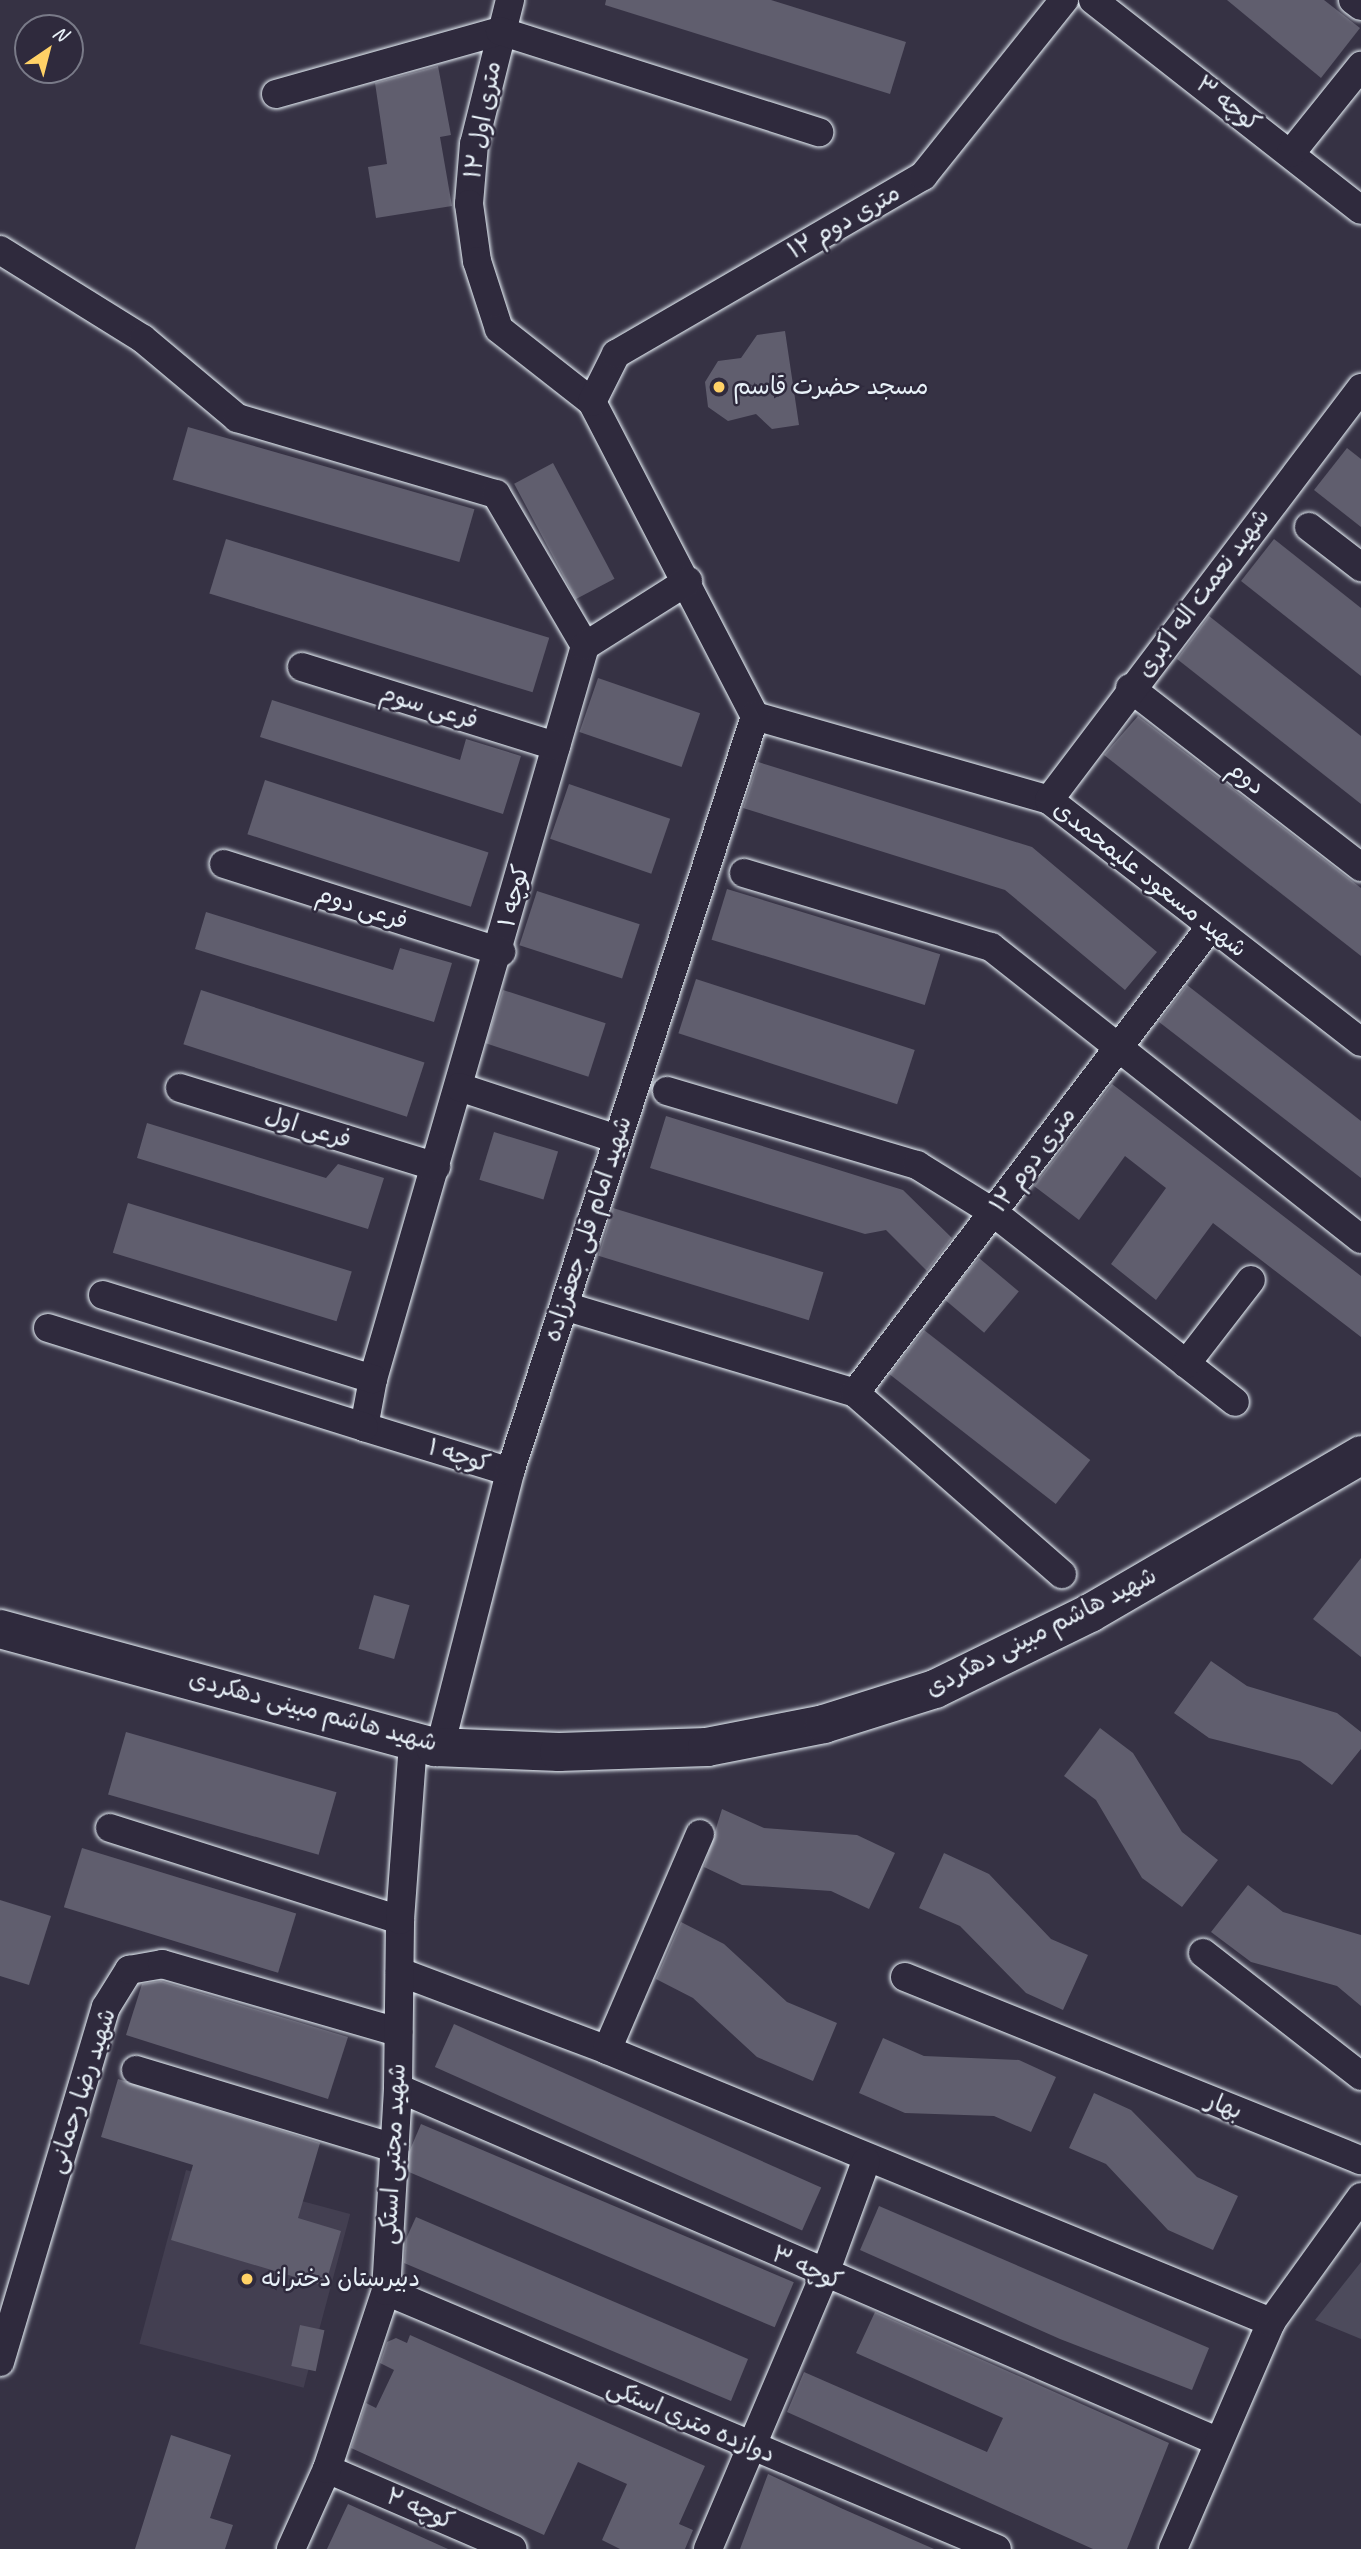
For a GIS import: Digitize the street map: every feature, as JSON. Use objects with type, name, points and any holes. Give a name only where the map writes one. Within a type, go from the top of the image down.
[{"type":"main road","name":"شهید هاشم مبینی دهکردی","points":[[0,1629],[426,1745],[559,1752],[707,1747],[824,1724],[911,1697],[1090,1613],[1361,1455]]},
{"type":"street","name":"۱۲ متری اول","points":[[510,0],[500,31],[474,144],[469,204],[477,261],[499,329],[592,402]]},
{"type":"street","name":"۱۲ متری دوم","points":[[592,402],[616,354],[923,176],[1063,0]]},
{"type":"street","name":"کوچه ۳","points":[[1093,0],[1361,210]]},
{"type":"street","points":[[1353,0],[1361,6]]},
{"type":"street","points":[[276,94],[500,31],[819,132]]},
{"type":"street","points":[[1291,153],[1361,66]]},
{"type":"street","points":[[0,250],[143,339],[237,418],[496,494],[585,646],[688,581]]},
{"type":"street","name":"شهید نعمت اله اکبری","points":[[1049,800],[1130,688],[1361,388]]},
{"type":"street","points":[[592,402],[688,581],[755,716]]},
{"type":"street","points":[[1310,527],[1361,567]]},
{"type":"street","name":"کوچه ۱","points":[[510,1472],[364,1427],[373,1379],[501,952],[585,646]]},
{"type":"street","name":"فرعی سوم","points":[[302,667],[556,746]]},
{"type":"street","name":"دوم","points":[[1130,688],[1361,867]]},
{"type":"street","name":"شهید مسعود علیمحمدی","points":[[755,716],[1049,800],[1361,1042]]},
{"type":"street","name":"شهید امام قلی جعفرزاده","points":[[426,1745],[510,1472],[755,716]]},
{"type":"street","name":"فرعی دوم","points":[[224,864],[501,952]]},
{"type":"street","points":[[744,873],[991,947],[1361,1239]]},
{"type":"street","name":"۱۲ متری دوم","points":[[855,1393],[1211,926]]},
{"type":"street","points":[[459,1087],[617,1139]]},
{"type":"street","name":"فرعی اول","points":[[180,1088],[436,1167]]},
{"type":"street","points":[[667,1091],[917,1165],[994,1213],[1235,1402]]},
{"type":"street","points":[[1186,1364],[1251,1280]]},
{"type":"street","points":[[103,1294],[373,1379]]},
{"type":"street","points":[[564,1306],[855,1393],[1062,1574]]},
{"type":"street","points":[[48,1328],[364,1427]]},
{"type":"street","name":"شهید مجتبی استکی","points":[[291,2549],[327,2469],[386,2291],[398,2088],[400,1920],[426,1745]]},
{"type":"street","points":[[110,1828],[400,1920]]},
{"type":"street","points":[[607,2050],[700,1834]]},
{"type":"street","points":[[1203,1953],[1361,2076]]},
{"type":"street","name":"شهید رضا رحمانی","points":[[0,2362],[106,2007],[129,1970],[162,1964],[398,2032]]},
{"type":"street","points":[[400,1972],[607,2050],[866,2161],[1271,2322]]},
{"type":"street","name":"بهار","points":[[905,1977],[1361,2160]]},
{"type":"street","points":[[136,2070],[394,2148]]},
{"type":"street","name":"کوچه ۳","points":[[398,2088],[824,2276],[1217,2441]]},
{"type":"street","points":[[708,2549],[824,2276],[866,2161]]},
{"type":"street","points":[[1172,2549],[1271,2322],[1361,2197]]},
{"type":"street","name":"دوازده متری استکی","points":[[386,2291],[751,2448],[997,2549]]},
{"type":"street","name":"کوچه ۲","points":[[327,2469],[513,2549]]},
{"type":"shaded area","name":"دبیرستان دخترانه","points":[[186,2170],[350,2214],[304,2388],[139,2344]]},
{"type":"shaded area","points":[[1361,2262],[1361,2339],[1315,2320]]},
{"type":"building","points":[[606,0],[771,0],[906,42],[890,94],[605,5]]},
{"type":"building","points":[[1227,0],[1324,0],[1360,28],[1321,78]]},
{"type":"building","points":[[438,66],[451,135],[440,137],[452,206],[376,218],[368,167],[387,164],[375,83]]},
{"type":"building","points":[[785,331],[799,425],[772,429],[756,414],[728,421],[708,407],[705,382],[718,361],[741,358],[757,335]]},
{"type":"building","points":[[188,427],[474,509],[459,562],[173,480]]},
{"type":"building","points":[[1347,448],[1361,459],[1361,527],[1314,490]]},
{"type":"building","points":[[553,463],[615,579],[576,599],[514,484]]},
{"type":"building","points":[[226,539],[549,638],[533,692],[209,594]]},
{"type":"building","points":[[1274,539],[1361,608],[1361,676],[1241,581]]},
{"type":"building","points":[[1209,616],[1361,736],[1361,804],[1177,659]]},
{"type":"building","points":[[598,678],[700,713],[682,767],[579,732]]},
{"type":"building","points":[[272,700],[460,760],[466,739],[521,756],[503,814],[260,737]]},
{"type":"building","points":[[1138,716],[1361,888],[1361,956],[1104,755]]},
{"type":"building","points":[[758,762],[1032,847],[1157,952],[1125,990],[1005,890],[743,808]]},
{"type":"building","points":[[265,780],[488,853],[471,907],[247,834]]},
{"type":"building","points":[[569,784],[670,819],[651,874],[550,839]]},
{"type":"building","points":[[727,889],[940,954],[925,1005],[712,940]]},
{"type":"building","points":[[537,891],[640,924],[622,979],[519,945]]},
{"type":"building","points":[[206,912],[393,970],[400,948],[452,963],[434,1022],[195,949]]},
{"type":"building","points":[[696,979],[915,1050],[897,1104],[678,1033]]},
{"type":"building","points":[[1187,985],[1361,1121],[1361,1178],[1159,1022]]},
{"type":"building","points":[[201,990],[424,1063],[407,1117],[183,1044]]},
{"type":"building","points":[[503,990],[606,1023],[588,1077],[486,1043]]},
{"type":"building","points":[[1112,1084],[1361,1276],[1361,1337],[1213,1223],[1156,1300],[1111,1264],[1166,1188],[1125,1156],[1079,1220],[1034,1186]]},
{"type":"building","points":[[666,1116],[903,1190],[952,1238],[927,1271],[886,1230],[865,1234],[650,1168]]},
{"type":"building","points":[[147,1123],[326,1178],[338,1164],[384,1178],[368,1229],[137,1158]]},
{"type":"building","points":[[494,1132],[558,1152],[543,1199],[479,1180]]},
{"type":"building","points":[[128,1203],[352,1271],[337,1321],[113,1253]]},
{"type":"building","points":[[613,1208],[823,1272],[809,1320],[598,1256]]},
{"type":"building","points":[[979,1258],[1019,1291],[984,1333],[944,1299]]},
{"type":"building","points":[[924,1330],[1090,1460],[1056,1504],[890,1374]]},
{"type":"building","points":[[1361,1558],[1361,1657],[1313,1619]]},
{"type":"building","points":[[374,1595],[410,1605],[394,1659],[359,1649]]},
{"type":"building","points":[[1211,1661],[1247,1686],[1337,1713],[1361,1732],[1361,1749],[1332,1785],[1300,1761],[1209,1738],[1174,1713]]},
{"type":"building","points":[[1100,1728],[1133,1753],[1182,1832],[1218,1860],[1182,1907],[1142,1878],[1096,1800],[1064,1776]]},
{"type":"building","points":[[126,1732],[337,1792],[319,1855],[108,1794]]},
{"type":"building","points":[[722,1809],[764,1828],[857,1835],[895,1853],[869,1909],[831,1891],[742,1885],[704,1867]]},
{"type":"building","points":[[82,1848],[296,1913],[278,1973],[64,1907]]},
{"type":"building","points":[[944,1853],[989,1874],[1051,1939],[1088,1955],[1063,2010],[1026,1993],[960,1926],[919,1908]]},
{"type":"building","points":[[1248,1885],[1283,1912],[1361,1935],[1361,2006],[1337,1986],[1251,1962],[1211,1932]]},
{"type":"building","points":[[0,1900],[51,1916],[29,1985],[0,1976]]},
{"type":"building","points":[[681,1922],[724,1944],[787,2002],[837,2023],[813,2081],[757,2057],[693,1998],[656,1979]]},
{"type":"building","points":[[161,1981],[348,2037],[328,2099],[126,2035],[142,1984]]},
{"type":"building","points":[[454,2024],[821,2188],[802,2230],[435,2067]]},
{"type":"building","points":[[883,2038],[924,2056],[1019,2060],[1056,2077],[1031,2132],[994,2116],[905,2113],[859,2093]]},
{"type":"building","points":[[118,2079],[320,2143],[298,2218],[341,2231],[325,2286],[171,2240],[193,2165],[101,2137]]},
{"type":"building","points":[[1094,2093],[1131,2110],[1197,2177],[1238,2196],[1213,2250],[1168,2230],[1106,2164],[1069,2148]]},
{"type":"building","points":[[421,2124],[794,2282],[775,2327],[402,2169]]},
{"type":"building","points":[[879,2206],[1209,2348],[1192,2390],[1060,2339],[860,2250]]},
{"type":"building","points":[[416,2217],[748,2359],[731,2401],[404,2263],[406,2239]]},
{"type":"building","points":[[875,2312],[1169,2443],[1127,2549],[1093,2549],[787,2412],[804,2372],[987,2452],[1003,2418],[856,2353]]},
{"type":"building","points":[[300,2325],[324,2330],[316,2371],[291,2366]]},
{"type":"building","points":[[410,2335],[705,2466],[679,2524],[693,2530],[685,2549],[620,2549],[602,2540],[627,2484],[578,2462],[544,2535],[351,2448],[366,2403],[376,2408],[394,2370],[380,2363],[387,2342],[396,2338],[407,2343]]},
{"type":"building","points":[[171,2435],[231,2455],[210,2518],[233,2525],[225,2549],[135,2549]]},
{"type":"building","points":[[768,2474],[843,2509],[934,2549],[740,2549]]},
{"type":"building","points":[[348,2504],[448,2549],[327,2549]]},
{"type":"place","name":"مسجد حضرت قاسم","points":[[719,387]]},
{"type":"place","name":"دبیرستان دخترانه","points":[[247,2279]]}]
